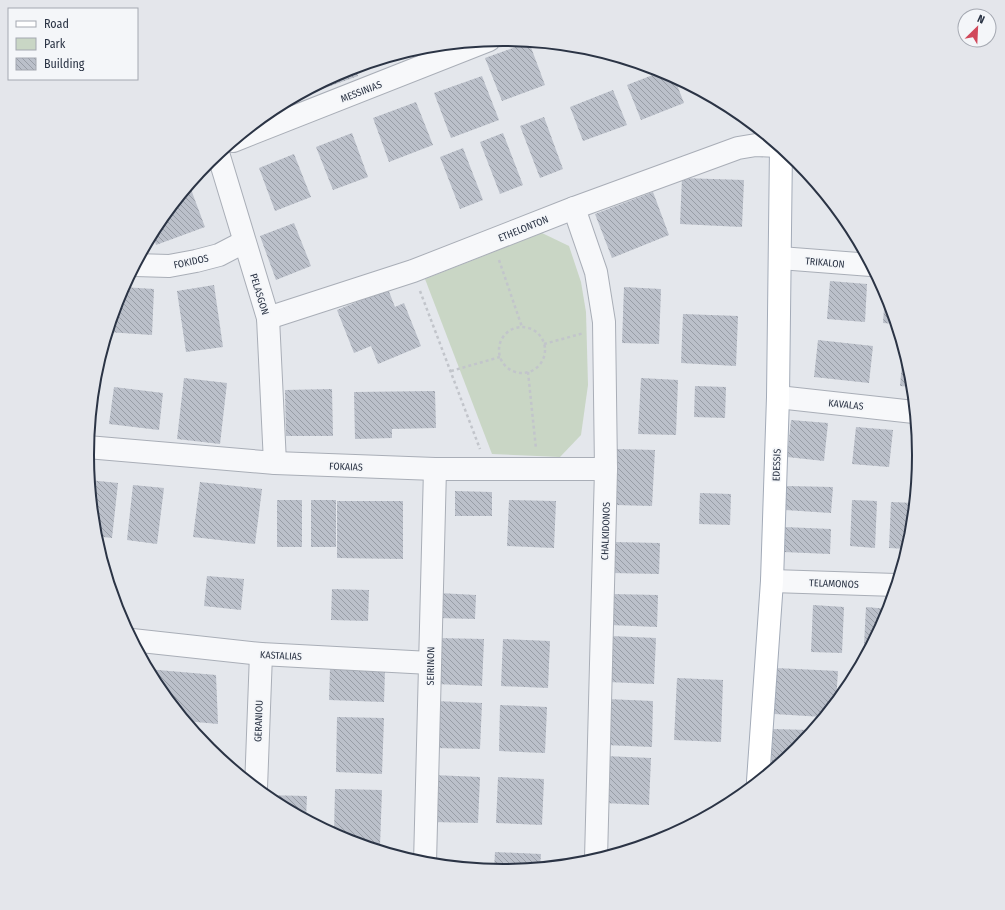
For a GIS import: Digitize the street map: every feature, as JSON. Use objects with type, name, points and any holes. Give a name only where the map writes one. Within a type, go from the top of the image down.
[{"type":"main road","name":"EDESSIS","points":[[759,773],[772,581],[778,397],[781,155]]},
{"type":"street","name":"MESSINIAS","points":[[249,135],[470,47]]},
{"type":"street","name":"ETHELONTON","points":[[268,318],[413,271],[574,208],[738,148],[756,145],[770,146]]},
{"type":"street","name":"PELASGON","points":[[220,159],[268,318],[275,464]]},
{"type":"street","name":"CHALKIDONOS","points":[[574,208],[596,272],[604,327],[606,469],[596,853]]},
{"type":"street","name":"FOKIDOS","points":[[140,265],[170,266],[196,261],[219,255],[244,242]]},
{"type":"street","name":"TRIKALON","points":[[780,258],[865,265]]},
{"type":"street","name":"KAVALAS","points":[[778,397],[909,411]]},
{"type":"street","name":"FOKAIAS","points":[[94,449],[275,464],[435,469],[606,469]]},
{"type":"street","name":"SEIRINON","points":[[424,856],[435,469]]},
{"type":"street","name":"TELAMONOS","points":[[772,581],[890,585]]},
{"type":"street","name":"KASTALIAS","points":[[138,641],[261,654],[430,663]]},
{"type":"street","name":"GERANIOU","points":[[256,781],[261,654]]},
{"type":"path","points":[[492,240],[522,327]]},
{"type":"path","points":[[413,271],[488,469]]},
{"type":"path","points":[[522,327],[529,328],[541,337],[544,344],[545,353],[542,361],[536,368],[528,372],[519,373],[511,370],[504,364],[500,357],[499,350],[503,336],[514,328],[522,327]]},
{"type":"path","points":[[544,344],[604,327]]},
{"type":"path","points":[[451,371],[500,357]]},
{"type":"path","points":[[528,372],[538,469]]},
{"type":"green space","points":[[542,233],[569,246],[581,282],[586,312],[588,385],[581,435],[560,457],[492,454],[425,279]]},
{"type":"building","points":[[517,47],[531,47],[545,85],[502,101],[485,58]]},
{"type":"building","points":[[357,73],[358,76],[316,91],[346,77]]},
{"type":"building","points":[[653,75],[677,85],[684,103],[641,120],[627,85]]},
{"type":"building","points":[[482,76],[499,120],[451,138],[434,93]]},
{"type":"building","points":[[613,90],[627,125],[583,141],[570,107]]},
{"type":"building","points":[[416,102],[433,145],[389,162],[373,118]]},
{"type":"building","points":[[544,117],[563,169],[540,178],[520,126]]},
{"type":"building","points":[[352,133],[368,177],[333,190],[316,147]]},
{"type":"building","points":[[503,133],[523,185],[500,194],[480,142]]},
{"type":"building","points":[[463,148],[483,200],[460,209],[440,157]]},
{"type":"building","points":[[294,154],[311,197],[275,211],[259,168]]},
{"type":"building","points":[[682,178],[744,180],[742,227],[680,224]]},
{"type":"building","points":[[191,190],[205,227],[156,245],[154,240]]},
{"type":"building","points":[[653,192],[669,235],[612,258],[595,214]]},
{"type":"building","points":[[294,223],[311,266],[276,280],[260,236]]},
{"type":"building","points":[[830,281],[867,284],[865,322],[827,319]]},
{"type":"building","points":[[214,285],[223,347],[186,352],[177,291]]},
{"type":"building","points":[[130,287],[154,289],[152,335],[112,332]]},
{"type":"building","points":[[624,287],[661,289],[659,344],[622,343]]},
{"type":"building","points":[[388,289],[395,307],[404,303],[421,346],[378,364],[371,346],[354,353],[337,310]]},
{"type":"building","points":[[884,308],[890,324],[883,323]]},
{"type":"building","points":[[683,314],[738,316],[736,366],[681,363]]},
{"type":"building","points":[[818,340],[873,346],[869,383],[814,377]]},
{"type":"building","points":[[902,365],[906,386],[900,386]]},
{"type":"building","points":[[184,378],[227,383],[220,444],[177,439]]},
{"type":"building","points":[[641,378],[678,380],[676,435],[638,434]]},
{"type":"building","points":[[695,386],[726,387],[725,418],[694,417]]},
{"type":"building","points":[[114,387],[163,393],[159,430],[109,424]]},
{"type":"building","points":[[332,389],[333,436],[286,436],[285,390]]},
{"type":"building","points":[[435,391],[436,428],[392,429],[392,438],[355,439],[354,392]]},
{"type":"building","points":[[791,420],[828,423],[824,461],[787,457]]},
{"type":"building","points":[[856,427],[893,430],[889,467],[852,464]]},
{"type":"building","points":[[617,449],[655,450],[652,506],[615,505]]},
{"type":"building","points":[[94,481],[118,483],[112,538],[101,537]]},
{"type":"building","points":[[200,482],[262,489],[255,544],[193,537]]},
{"type":"building","points":[[133,485],[164,488],[157,544],[127,540]]},
{"type":"building","points":[[786,486],[833,487],[831,513],[785,510]]},
{"type":"building","points":[[455,491],[492,492],[492,516],[455,516]]},
{"type":"building","points":[[700,493],[731,494],[730,525],[699,524]]},
{"type":"building","points":[[277,500],[302,500],[302,547],[277,547]]},
{"type":"building","points":[[311,500],[336,500],[336,547],[311,547]]},
{"type":"building","points":[[509,500],[556,501],[554,548],[507,546]]},
{"type":"building","points":[[852,500],[877,501],[875,548],[850,546]]},
{"type":"building","points":[[337,501],[403,501],[403,559],[337,558]]},
{"type":"building","points":[[891,502],[909,503],[901,549],[889,548]]},
{"type":"building","points":[[784,527],[831,529],[830,554],[783,552]]},
{"type":"building","points":[[614,542],[660,543],[659,574],[612,573]]},
{"type":"building","points":[[207,576],[244,579],[241,610],[204,606]]},
{"type":"building","points":[[332,589],[369,590],[368,621],[331,620]]},
{"type":"building","points":[[439,593],[476,595],[475,619],[438,618]]},
{"type":"building","points":[[611,594],[658,595],[657,627],[610,625]]},
{"type":"building","points":[[813,605],[844,607],[842,653],[811,652]]},
{"type":"building","points":[[866,607],[881,608],[869,636],[864,645]]},
{"type":"building","points":[[610,636],[656,638],[654,684],[608,682]]},
{"type":"building","points":[[437,638],[484,639],[482,686],[436,684]]},
{"type":"building","points":[[503,639],[550,641],[548,688],[501,686]]},
{"type":"building","points":[[776,668],[838,671],[837,691],[817,717],[774,714]]},
{"type":"building","points":[[330,669],[385,671],[384,702],[329,700]]},
{"type":"building","points":[[154,670],[216,675],[218,724],[192,722]]},
{"type":"building","points":[[677,678],[723,680],[721,742],[674,740]]},
{"type":"building","points":[[607,699],[653,701],[652,747],[605,745]]},
{"type":"building","points":[[435,701],[482,703],[480,749],[434,748]]},
{"type":"building","points":[[500,705],[547,707],[545,753],[499,751]]},
{"type":"building","points":[[337,717],[384,718],[382,774],[336,772]]},
{"type":"building","points":[[773,729],[805,730],[792,744],[771,764]]},
{"type":"building","points":[[605,756],[651,758],[649,805],[603,803]]},
{"type":"building","points":[[433,775],[480,777],[478,823],[432,822]]},
{"type":"building","points":[[498,777],[544,779],[542,825],[496,823]]},
{"type":"building","points":[[335,789],[382,790],[380,845],[334,828]]},
{"type":"building","points":[[275,795],[307,796],[306,813]]},
{"type":"building","points":[[495,852],[541,854],[540,862],[494,864]]}]
